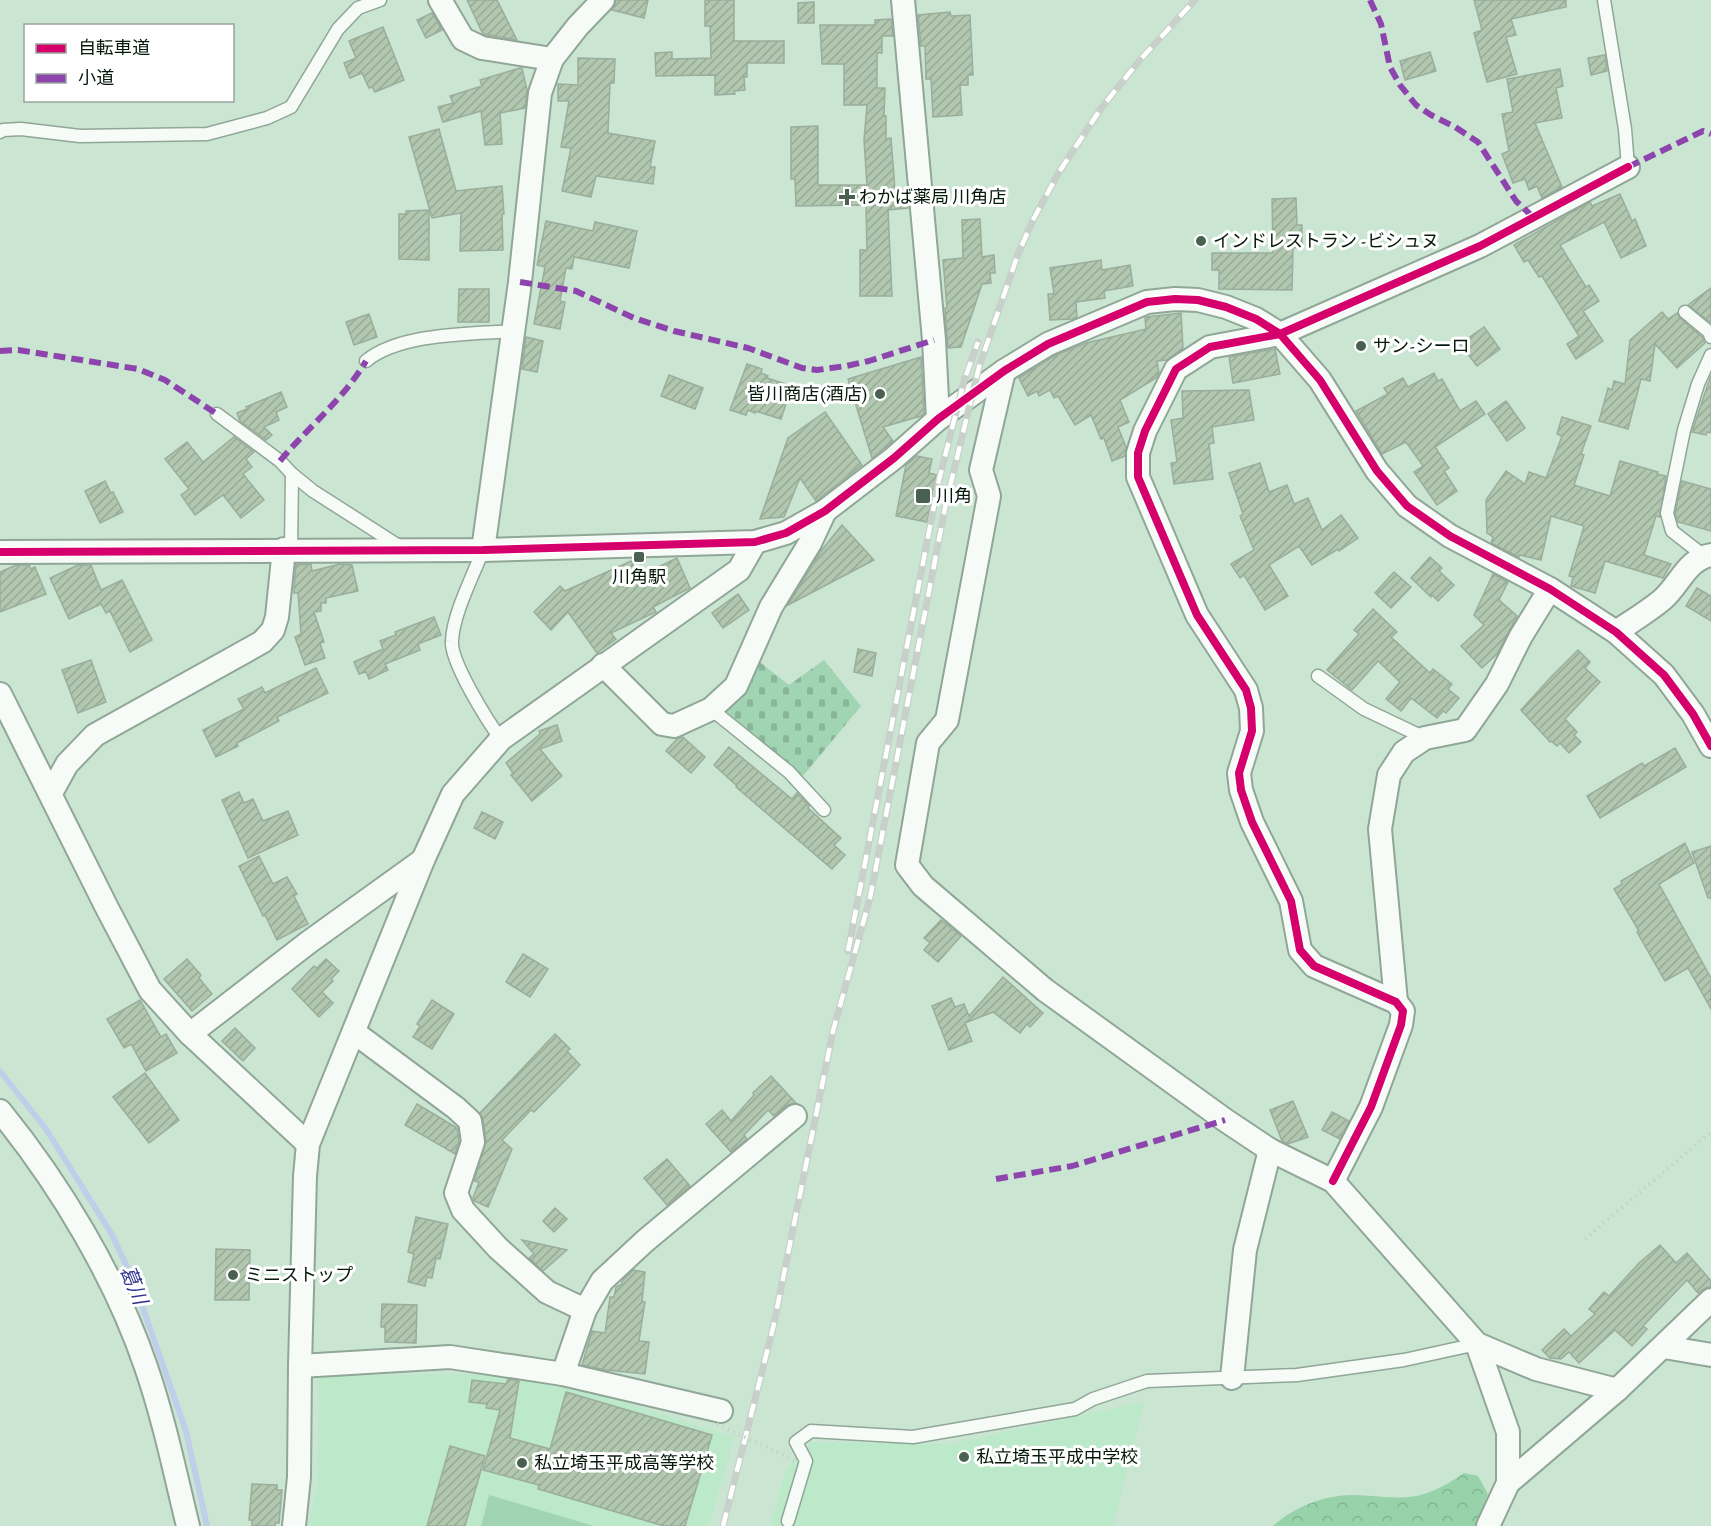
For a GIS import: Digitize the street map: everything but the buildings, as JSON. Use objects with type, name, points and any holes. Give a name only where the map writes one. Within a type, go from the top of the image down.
[{"type":"street","points":[[441,0],[464,39],[482,48],[552,59]]},
{"type":"street","points":[[483,550],[513,331],[540,93],[552,59],[578,26],[603,0]]},
{"type":"street","points":[[903,0],[934,340],[938,419]]},
{"type":"street","points":[[1333,1181],[1371,1107],[1401,1025],[1403,1011],[1396,1002],[1314,966],[1300,950],[1291,902],[1252,822],[1241,790],[1239,773],[1252,731],[1251,708],[1246,690],[1197,615],[1138,477],[1138,453],[1145,431],[1176,369],[1210,348],[1281,334],[1480,246],[1628,167]]},
{"type":"street","points":[[0,552],[287,549],[483,550],[755,542],[786,533],[825,511],[894,458],[938,419],[1004,371],[1048,344],[1147,302],[1175,298],[1198,300],[1236,310],[1281,334],[1320,380],[1377,471],[1407,506],[1449,536],[1550,589],[1616,632],[1664,675],[1694,714],[1711,746]]},
{"type":"street","points":[[1004,371],[981,470],[989,496],[946,720],[928,743],[907,865],[923,886],[1046,990],[1270,1150],[1333,1181],[1477,1344],[1508,1432],[1508,1483]]},
{"type":"street","points":[[603,665],[662,724],[674,726],[711,709],[736,686],[771,607],[810,543],[825,511]]},
{"type":"street","points":[[294,1526],[299,1477],[305,1176],[308,1144],[423,860],[453,794],[501,739],[739,570],[755,542]]},
{"type":"street","points":[[51,793],[67,764],[95,735],[262,642],[273,630],[277,617],[287,549]]},
{"type":"street","points":[[1616,632],[1664,598],[1691,565],[1707,555]]},
{"type":"street","points":[[1396,1002],[1380,829],[1389,775],[1404,752],[1425,738],[1465,730],[1497,684],[1521,636],[1550,589]]},
{"type":"street","points":[[2,705],[51,793],[150,990],[190,1034],[308,1144]]},
{"type":"street","points":[[190,1034],[309,942],[423,860]]},
{"type":"street","points":[[355,1032],[470,1121],[473,1142],[456,1193],[463,1210],[498,1248],[547,1292],[585,1310]]},
{"type":"street","points":[[0,1111],[29,1146],[74,1218],[116,1294],[146,1367],[188,1526]]},
{"type":"street","points":[[563,1374],[585,1310],[602,1281],[645,1241],[795,1116]]},
{"type":"street","points":[[1232,1378],[1245,1250],[1270,1150]]},
{"type":"street","points":[[1488,1526],[1508,1483],[1617,1390],[1711,1300]]},
{"type":"street","points":[[1477,1344],[1536,1369],[1617,1390]]},
{"type":"street","points":[[1664,1347],[1711,1355]]},
{"type":"street","points":[[300,1366],[450,1358],[563,1374],[719,1418]]},
{"type":"lane","points":[[0,132],[21,129],[80,136],[207,134],[267,118],[291,106],[338,29],[358,8],[380,0]]},
{"type":"lane","points":[[1604,0],[1625,129],[1628,167]]},
{"type":"lane","points":[[1684,312],[1709,332],[1711,337]]},
{"type":"lane","points":[[366,361],[379,351],[440,336],[513,331]]},
{"type":"lane","points":[[1707,555],[1672,531],[1667,513],[1684,430],[1698,384],[1711,355]]},
{"type":"lane","points":[[217,414],[280,461],[313,491],[403,549]]},
{"type":"lane","points":[[287,549],[292,474]]},
{"type":"lane","points":[[483,550],[457,618],[452,642],[454,657],[501,739]]},
{"type":"lane","points":[[1318,676],[1364,709],[1425,738]]},
{"type":"lane","points":[[711,709],[789,771],[824,810]]},
{"type":"lane","points":[[788,1521],[806,1461],[796,1442],[811,1431],[913,1437],[1075,1409],[1093,1400],[1147,1381],[1297,1375],[1404,1360],[1477,1344]]},
{"type":"path","points":[[1585,1239],[1711,1132]]},
{"type":"path","points":[[719,1418],[796,1461]]},
{"type":"shaded area","name":"私立埼玉平成高等学校","points":[[467,1374],[529,1380],[596,1393],[734,1437],[709,1526],[308,1526],[317,1489],[319,1376]]},
{"type":"shaded area","name":"私立埼玉平成中学校","points":[[1144,1402],[1113,1526],[770,1526],[786,1470],[811,1442],[950,1444]]},
{"type":"green space","points":[[756,659],[789,685],[824,660],[861,706],[803,776],[720,707]]},
{"type":"green space","points":[[1464,1473],[1478,1476],[1488,1494],[1476,1526],[1273,1526],[1290,1513],[1320,1500],[1353,1495],[1400,1498],[1418,1496],[1441,1487]]},
{"type":"green space","points":[[489,1495],[594,1526],[481,1526]]},
{"type":"waterway","name":"葛川","points":[[0,1071],[46,1129],[111,1233],[132,1277],[186,1431],[207,1526]]},
{"type":"railway","points":[[723,1526],[773,1328],[833,1031],[870,898],[946,503],[979,367],[1018,254],[1059,172],[1102,107],[1140,60],[1195,0]]},
{"type":"railway","points":[[848,951],[939,480],[964,381],[978,342]]},
{"type":"marked path","points":[[1370,0],[1381,24],[1390,67],[1400,85],[1416,105],[1478,142],[1516,201],[1534,218]]},
{"type":"marked path","points":[[1628,167],[1703,131],[1711,134]]},
{"type":"marked path","points":[[520,282],[576,291],[634,318],[674,331],[748,348],[802,368],[817,370],[846,366],[934,340]]},
{"type":"marked path","points":[[0,351],[18,350],[138,369],[165,380],[217,414]]},
{"type":"marked path","points":[[280,461],[336,401],[366,361]]},
{"type":"marked path","points":[[996,1179],[1072,1166],[1225,1120]]},
{"type":"cycle path","points":[[1333,1181],[1371,1107],[1401,1025],[1403,1011],[1396,1002],[1314,966],[1300,950],[1291,901],[1252,822],[1241,790],[1239,773],[1252,731],[1251,708],[1246,690],[1197,615],[1138,477],[1138,453],[1145,431],[1176,369],[1210,347],[1280,334],[1480,246],[1628,167]]},
{"type":"cycle path","points":[[0,552],[483,550],[755,542],[786,533],[825,511],[894,458],[938,419],[1004,371],[1048,344],[1147,302],[1175,299],[1198,300],[1226,307],[1256,319],[1280,334],[1320,380],[1377,471],[1407,506],[1450,536],[1550,589],[1616,632],[1664,675],[1693,714],[1711,746]]},
{"type":"place","name":"わかば薬局 川角店","points":[[847,197]]},
{"type":"place","name":"インドレストラン -ビシュヌ","points":[[1201,241]]},
{"type":"place","name":"サン-シーロ","points":[[1361,346]]},
{"type":"place","name":"皆川商店(酒店)","points":[[880,394]]},
{"type":"place","name":"川角","points":[[923,496]]},
{"type":"place","name":"川角駅","points":[[639,557]]},
{"type":"place","name":"ミニストップ","points":[[233,1275]]},
{"type":"place","name":"私立埼玉平成中学校","points":[[964,1457]]},
{"type":"place","name":"私立埼玉平成高等学校","points":[[522,1463]]}]
